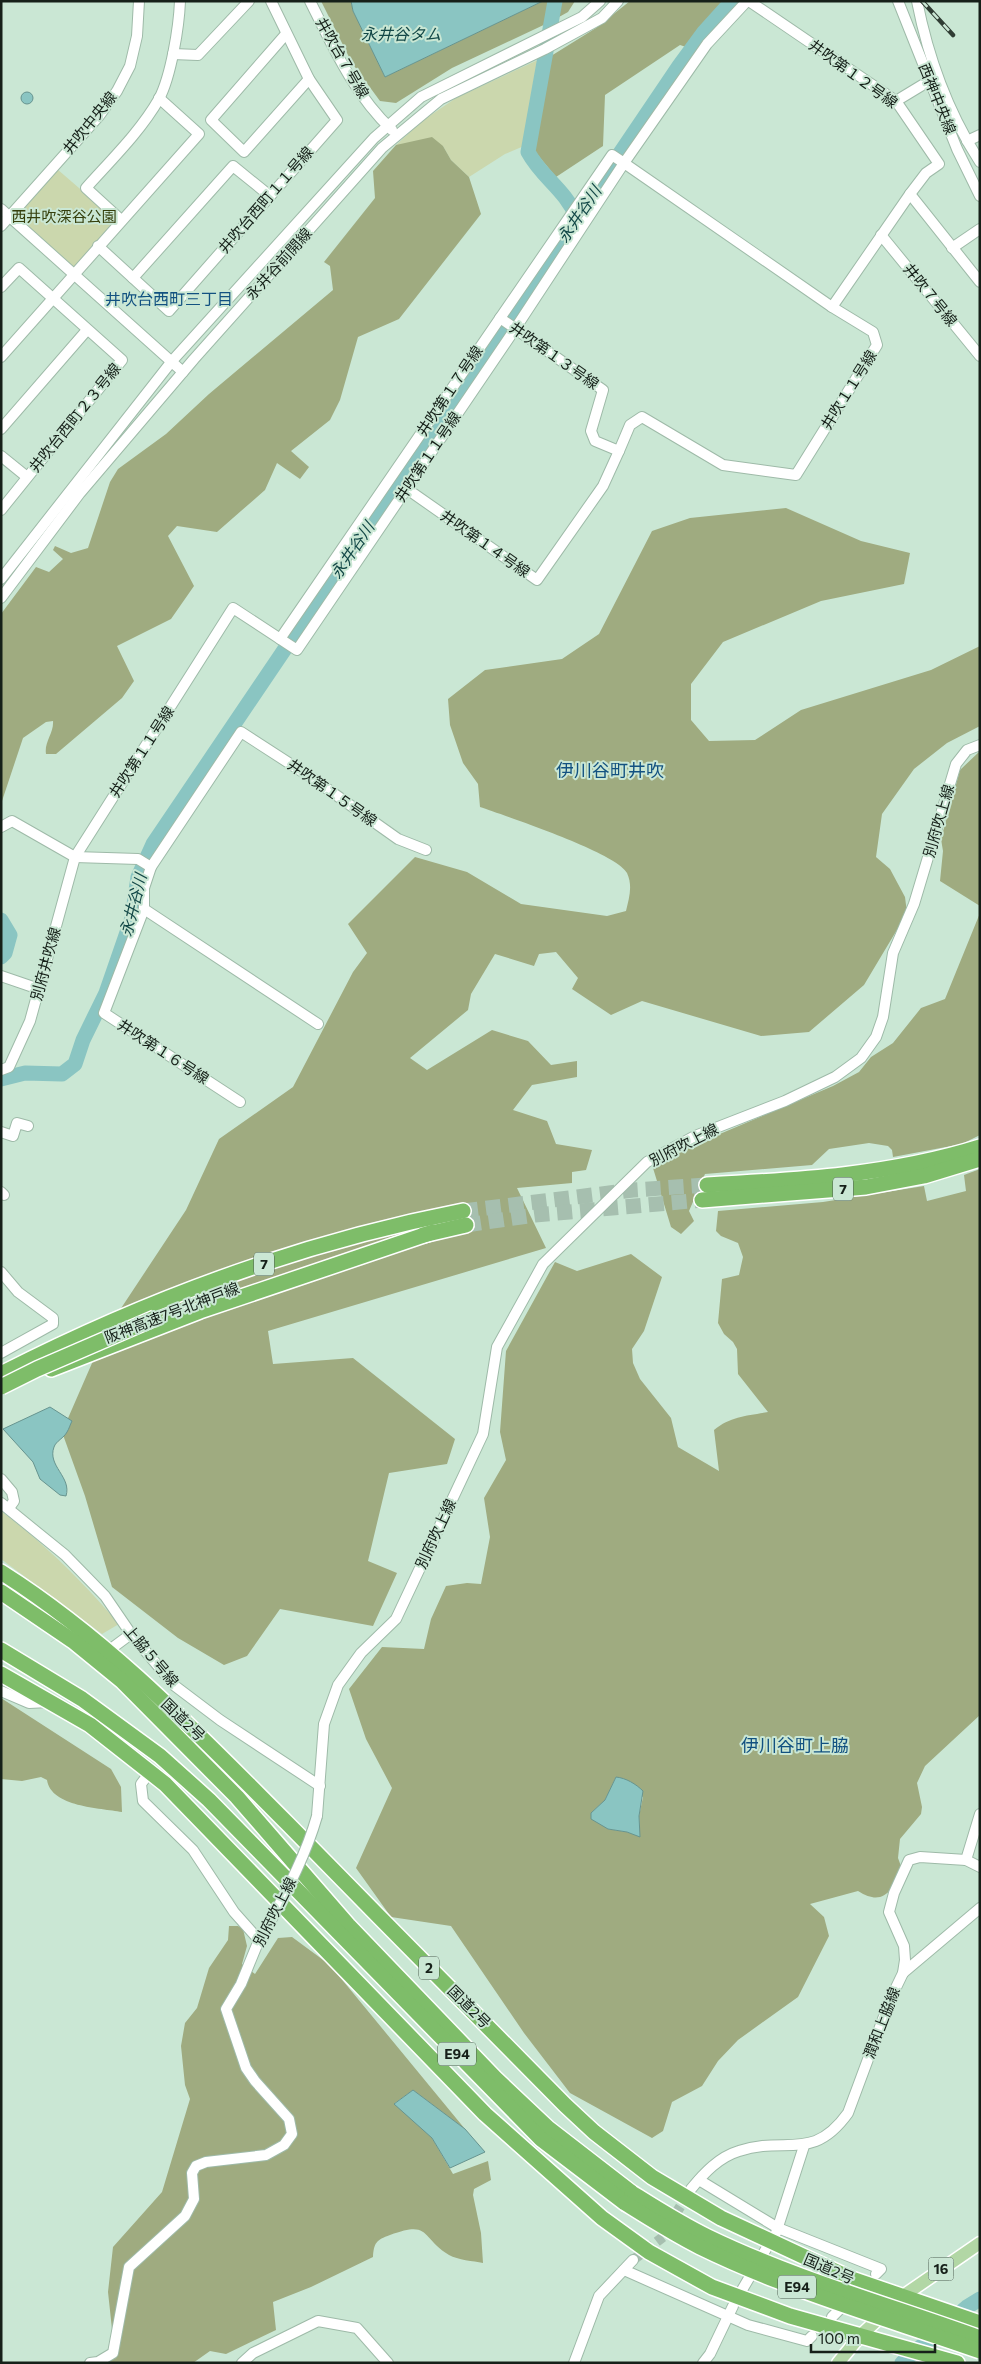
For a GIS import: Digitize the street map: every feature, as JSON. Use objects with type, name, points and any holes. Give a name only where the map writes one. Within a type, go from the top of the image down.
[{"type":"highway","name":"7","points":[[980,1147],[901,1166],[704,1193],[866,1187],[924,1176],[980,1159]]},
{"type":"highway","name":"阪神高速7号北神戸線","points":[[1,1373],[159,1303],[247,1270],[342,1240],[464,1218]]},
{"type":"highway","name":"阪神高速7号北神戸線","points":[[1,1387],[46,1365],[155,1318],[298,1266],[431,1225]]},
{"type":"highway","points":[[1,1373],[56,1337],[221,1268],[301,1244],[357,1230],[431,1225]]},
{"type":"highway","points":[[1,1387],[70,1363],[431,1225]]},
{"type":"highway","name":"国道2号","points":[[1,1572],[38,1595],[108,1651],[191,1726],[594,2132],[652,2177],[721,2218],[852,2280],[980,2323]]},
{"type":"highway","name":"E94","points":[[1,1592],[73,1641],[122,1681],[236,1797],[348,1925],[495,2078],[548,2128],[628,2198],[748,2255],[841,2290],[980,2338]]},
{"type":"highway","name":"E94","points":[[1,1650],[82,1699],[160,1756],[209,1800],[541,2139],[700,2247],[750,2269],[836,2302],[980,2351]]},
{"type":"highway","points":[[1,1674],[90,1725],[172,1791],[485,2114],[602,2218],[649,2252],[712,2287],[790,2316],[860,2336],[883,2340],[950,2360]]},
{"type":"main road","name":"16","points":[[838,2363],[860,2336],[902,2296],[980,2243]]},
{"type":"street","name":"井吹中央線","points":[[1,226],[99,116],[117,91],[130,66],[137,36],[139,1]]},
{"type":"street","points":[[121,220],[86,188],[131,138],[160,98],[173,54],[180,1]]},
{"type":"street","points":[[173,54],[198,55],[249,1]]},
{"type":"street","name":"井吹台西町１１号線","points":[[98,246],[169,311],[337,120],[309,79],[271,1]]},
{"type":"street","name":"井吹台７号線","points":[[310,1],[346,72],[374,113],[397,134]]},
{"type":"street","name":"永井谷前開線","points":[[1,579],[172,361],[374,138],[421,97],[582,17],[600,1]]},
{"type":"street","name":"永井谷前開線","points":[[1,598],[80,493],[183,372],[397,134],[441,99],[545,49],[602,18],[618,1]]},
{"type":"street","name":"井吹第１２号線","points":[[619,160],[707,44],[748,1],[896,101],[938,164],[926,173],[910,194]]},
{"type":"street","name":"西神中央線","points":[[898,1],[957,149],[980,196]]},
{"type":"street","name":"西神中央線","points":[[917,1],[931,57],[967,142],[980,162]]},
{"type":"street","points":[[286,34],[211,120],[244,152],[309,79]]},
{"type":"street","points":[[896,101],[929,81]]},
{"type":"street","points":[[1,357],[199,134],[160,98]]},
{"type":"street","points":[[967,142],[980,136]]},
{"type":"street","name":"井吹第１７号線","points":[[282,640],[612,155],[619,160]]},
{"type":"street","points":[[619,160],[832,306],[910,194],[980,282]]},
{"type":"street","name":"井吹第１１号線","points":[[75,857],[234,608],[297,650],[515,329],[619,160]]},
{"type":"street","points":[[133,278],[233,166],[270,196]]},
{"type":"street","points":[[1,209],[183,372]]},
{"type":"street","points":[[952,248],[980,229]]},
{"type":"street","name":"井吹７号線","points":[[881,235],[980,356]]},
{"type":"street","name":"井吹台西町２３号線","points":[[1,287],[19,268],[122,360],[1,510]]},
{"type":"street","name":"井吹１１号線","points":[[619,452],[630,425],[642,417],[723,465],[796,475],[877,345],[873,332],[832,306]]},
{"type":"street","name":"井吹第１３号線","points":[[500,318],[603,390],[591,430],[595,441],[619,452]]},
{"type":"street","points":[[1,430],[87,330]]},
{"type":"street","name":"井吹第１４号線","points":[[407,489],[537,580],[603,486],[619,452]]},
{"type":"street","points":[[1,456],[27,477]]},
{"type":"street","name":"井吹第１５号線","points":[[241,732],[312,778],[398,839],[426,850]]},
{"type":"street","name":"井吹第１６号線","points":[[240,1102],[104,1013],[144,909],[144,888],[150,866],[241,732]]},
{"type":"street","name":"別府吹上線","points":[[90,2363],[98,2362],[113,2353],[129,2268],[185,2216],[194,2199],[192,2173],[196,2166],[206,2162],[266,2155],[284,2146],[292,2134],[289,2119],[246,2068],[226,2008],[241,1984],[259,1940],[300,1865],[310,1840],[317,1816],[324,1724],[338,1685],[361,1653],[396,1619],[483,1434],[497,1347],[543,1264],[647,1162],[695,1136],[793,1097],[834,1077],[861,1058],[876,1037],[881,1024],[893,953],[914,904],[956,764],[968,750],[980,745]]},
{"type":"street","points":[[1,827],[12,821],[75,857],[138,859],[150,866]]},
{"type":"street","name":"別府井吹線","points":[[5,1069],[30,1021],[75,857]]},
{"type":"street","points":[[144,909],[318,1024]]},
{"type":"street","points":[[1,976],[39,989]]},
{"type":"street","points":[[1,1132],[13,1136],[16,1123],[28,1126]]},
{"type":"street","points":[[1,1272],[18,1292],[53,1318],[53,1324],[1,1353]]},
{"type":"street","points":[[1,1479],[12,1492],[14,1502],[5,1506]]},
{"type":"street","name":"上脇５号線","points":[[5,1506],[72,1562],[105,1596],[131,1634],[174,1686],[220,1720],[320,1786]]},
{"type":"street","points":[[108,1651],[131,1634]]},
{"type":"street","points":[[1,1691],[29,1703],[52,1702]]},
{"type":"street","points":[[150,1772],[142,1784],[143,1801],[194,1850],[234,1912],[259,1940]]},
{"type":"street","points":[[980,1814],[966,1860],[980,1867]]},
{"type":"street","name":"潤和上脇線","points":[[692,2189],[716,2163],[738,2151],[766,2145],[804,2146],[822,2139],[837,2129],[848,2113],[890,2000],[903,1972],[905,1960],[904,1946],[889,1912],[894,1893],[909,1860],[920,1857],[966,1860]]},
{"type":"street","points":[[903,1972],[980,1908]]},
{"type":"street","points":[[776,2232],[804,2146]]},
{"type":"street","points":[[699,2180],[776,2232],[881,2269],[876,2274]]},
{"type":"street","points":[[663,2237],[675,2215]]},
{"type":"street","points":[[742,2290],[766,2249]]},
{"type":"street","points":[[574,2363],[600,2296],[633,2260]]},
{"type":"street","points":[[624,2270],[730,2310],[748,2325],[807,2341],[812,2336]]},
{"type":"street","points":[[832,2317],[858,2292]]},
{"type":"street","points":[[703,2363],[710,2354],[730,2310]]},
{"type":"street","points":[[242,2363],[253,2353],[318,2321],[357,2328],[386,2362]]},
{"type":"green space","points":[[321,1],[351,1],[353,11],[385,77],[543,1],[575,1],[568,12],[452,68],[396,103],[380,101],[352,63]]},
{"type":"green space","points":[[630,1],[725,1],[686,47],[680,45],[605,95],[603,146],[556,177],[532,148],[551,56],[596,28]]},
{"type":"green space","points":[[540,59],[524,146],[505,154],[469,177],[451,160],[443,146],[396,145],[422,121],[456,98]]},
{"type":"green space","points":[[432,137],[443,146],[451,160],[469,177],[481,214],[399,319],[358,337],[340,400],[330,420],[291,451],[309,467],[300,479],[277,463],[265,490],[217,532],[177,526],[168,536],[194,586],[171,619],[117,646],[134,681],[122,698],[56,754],[46,754],[46,745],[52,730],[53,721],[46,722],[23,738],[1,804],[1,614],[36,567],[49,572],[63,559],[53,550],[55,546],[71,553],[88,548],[110,482],[118,469],[166,434],[209,394],[333,290],[330,266],[324,262],[375,198],[373,171],[396,145]]},
{"type":"green space","name":"西井吹深谷公園","points":[[57,169],[116,220],[74,268],[26,226],[21,216],[26,205]]},
{"type":"green space","points":[[786,508],[861,541],[910,553],[904,584],[821,601],[723,642],[691,684],[691,720],[709,741],[755,740],[801,710],[931,670],[980,646],[980,726],[947,743],[914,769],[882,814],[876,857],[890,869],[905,897],[907,913],[864,985],[809,1032],[761,1036],[642,1001],[611,1015],[572,989],[578,978],[556,952],[539,954],[534,966],[495,954],[471,994],[468,1010],[410,1058],[427,1070],[492,1030],[528,1041],[551,1065],[577,1061],[577,1077],[532,1085],[513,1110],[547,1121],[556,1144],[592,1150],[586,1170],[572,1172],[572,1183],[517,1188],[546,1248],[268,1331],[273,1364],[353,1358],[455,1439],[447,1464],[389,1473],[368,1561],[397,1573],[373,1626],[280,1609],[247,1656],[224,1665],[178,1638],[112,1587],[85,1496],[62,1432],[106,1331],[186,1210],[219,1139],[293,1087],[353,972],[367,953],[348,924],[415,857],[467,872],[521,904],[607,916],[626,911],[630,883],[627,873],[619,865],[560,836],[480,807],[478,784],[463,763],[450,725],[448,699],[485,670],[562,659],[599,634],[652,531],[690,518]]},
{"type":"green space","points":[[980,751],[980,906],[940,881],[943,851],[941,839],[960,770]]},
{"type":"green space","points":[[980,913],[980,1135],[962,1144],[893,1157],[892,1150],[888,1146],[869,1143],[829,1149],[812,1165],[705,1174],[689,1211],[694,1221],[681,1234],[671,1227],[653,1168],[675,1153],[833,1086],[859,1072],[871,1057],[893,1043],[921,1008],[945,999]]},
{"type":"green space","points":[[980,1169],[980,1715],[925,1766],[917,1783],[922,1807],[921,1814],[900,1839],[898,1858],[902,1869],[890,1890],[880,1897],[867,1896],[858,1891],[810,1904],[824,1917],[829,1936],[798,1997],[738,2040],[718,2061],[702,2086],[672,2102],[663,2131],[652,2138],[570,2093],[524,2033],[451,1926],[391,1917],[356,1868],[392,1788],[366,1739],[349,1689],[382,1647],[424,1649],[431,1619],[446,1586],[467,1583],[481,1584],[490,1537],[484,1498],[506,1460],[500,1432],[506,1351],[555,1262],[577,1271],[631,1254],[662,1277],[644,1331],[632,1349],[633,1363],[640,1379],[671,1418],[678,1447],[719,1471],[714,1430],[733,1419],[768,1412],[738,1374],[737,1349],[733,1342],[724,1334],[718,1323],[722,1279],[739,1275],[743,1257],[738,1243],[721,1236],[716,1231],[718,1211],[823,1202],[924,1186],[927,1201],[966,1191],[964,1175]],"holes":[[[616,1777],[643,1797],[639,1816],[640,1836],[608,1829],[591,1813],[605,1800]]]},
{"type":"green space","points":[[1,1511],[63,1564],[119,1624],[102,1634],[1,1559]]},
{"type":"green space","points":[[1,1698],[111,1769],[121,1787],[122,1812],[78,1805],[67,1801],[57,1796],[50,1789],[47,1780],[41,1777],[22,1781],[1,1779]]},
{"type":"green space","points":[[229,1926],[238,1926],[243,1929],[247,1946],[242,1964],[255,1974],[278,1938],[292,1937],[330,1965],[465,2129],[413,2090],[395,2103],[432,2138],[453,2174],[488,2161],[491,2180],[474,2189],[473,2195],[481,2233],[483,2263],[449,2255],[419,2230],[403,2231],[379,2240],[375,2245],[373,2257],[311,2287],[273,2302],[276,2330],[226,2354],[210,2351],[193,2363],[107,2363],[115,2357],[108,2292],[113,2247],[162,2192],[190,2099],[185,2085],[181,2046],[185,2023],[197,2008],[209,1968],[228,1940]]},
{"type":"water","name":"永井谷タム","points":[[351,1],[543,1],[385,77],[353,11]]},
{"type":"water","points":[[25,92],[29,92],[33,98],[29,104],[25,104],[21,100],[21,96]]},
{"type":"water","points":[[50,1407],[72,1421],[66,1434],[55,1445],[53,1454],[56,1466],[66,1483],[66,1496],[60,1495],[40,1479],[33,1462],[3,1429]]},
{"type":"water","points":[[616,1777],[631,1782],[643,1791],[639,1816],[640,1837],[627,1832],[608,1829],[591,1819],[591,1813],[605,1800]]},
{"type":"water","points":[[413,2090],[465,2129],[485,2152],[450,2168],[432,2138],[394,2104]]},
{"type":"waterway","points":[[555,1],[528,152],[566,199],[577,218]]},
{"type":"waterway","name":"永井谷川","points":[[1,1079],[25,1073],[62,1074],[75,1064],[83,1040],[106,993],[132,918],[138,877],[153,844],[679,66],[704,32],[732,1]]},
{"type":"waterway","points":[[1,920],[10,935],[5,953],[1,957]]},
{"type":"waterway","points":[[902,2363],[967,2307],[980,2299]]},
{"type":"tunnel","points":[[463,1211],[633,1190],[707,1185]]},
{"type":"tunnel","points":[[466,1225],[535,1215],[702,1200]]},
{"type":"tunnel","points":[[675,2215],[688,2194]]},
{"type":"tunnel","points":[[633,2260],[663,2237]]},
{"type":"railway","points":[[922,1],[953,35]]},
{"type":"district","name":"井吹台西町三丁目","points":[[169,299]]},
{"type":"district","name":"伊川谷町井吹","points":[[610,771]]},
{"type":"district","name":"伊川谷町上脇","points":[[795,1746]]}]
